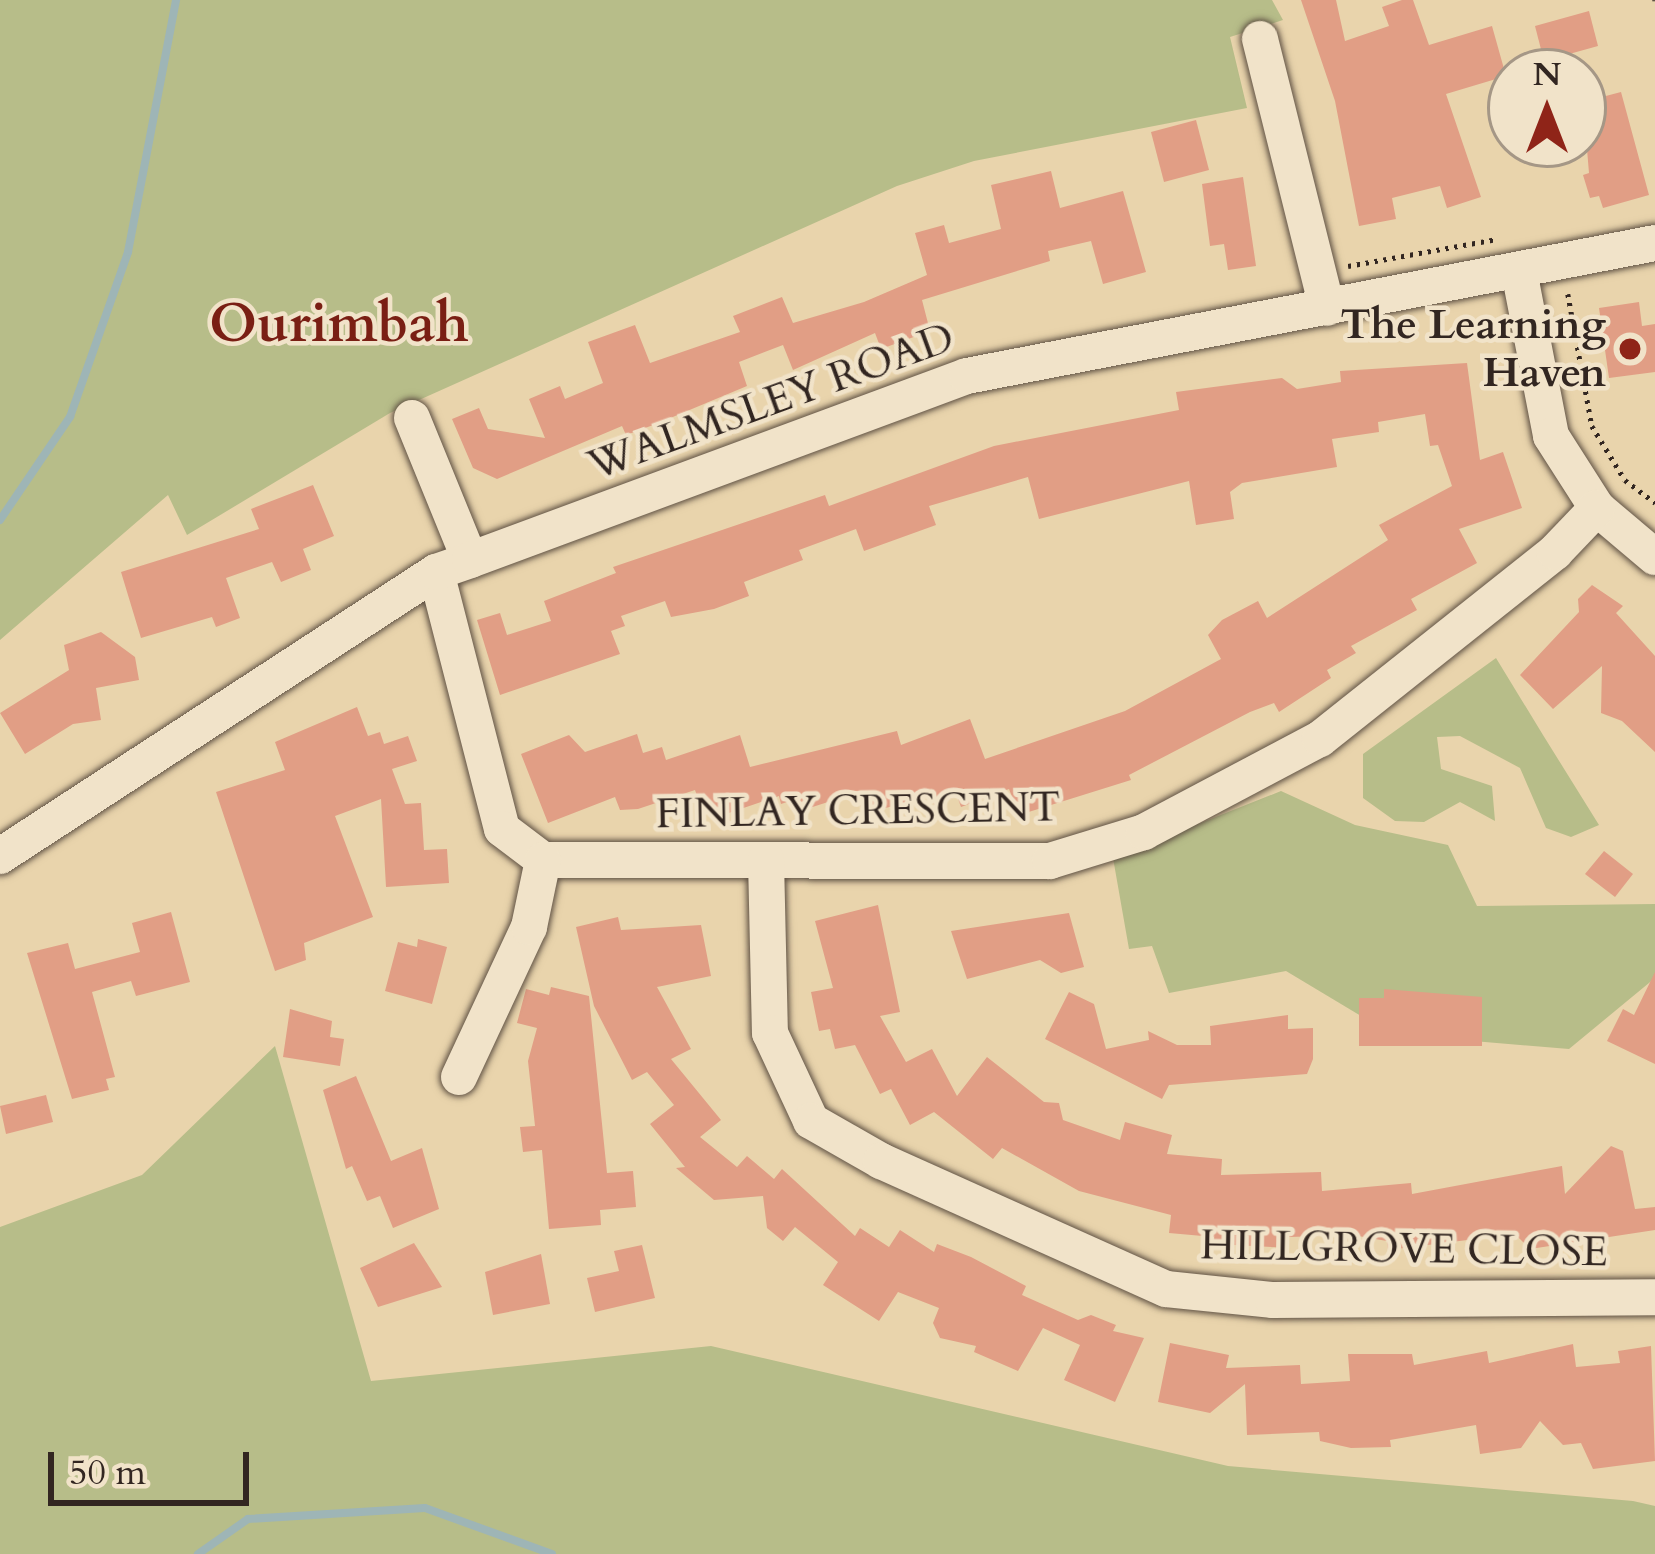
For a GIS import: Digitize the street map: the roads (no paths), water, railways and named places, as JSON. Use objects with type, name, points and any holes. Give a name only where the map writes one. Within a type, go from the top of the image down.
[{"type":"street","points":[[1259,39],[1327,308]]},
{"type":"street","name":"WALMSLEY ROAD","points":[[0,856],[453,566],[967,376],[1655,243]]},
{"type":"street","points":[[1519,271],[1551,436],[1597,508],[1655,557]]},
{"type":"street","points":[[412,418],[453,566],[502,830],[543,860],[529,926],[460,1077]]},
{"type":"street","name":"FINLAY CRESCENT","points":[[543,860],[1050,861],[1144,832],[1321,739],[1555,553],[1597,508]]},
{"type":"street","name":"HILLGROVE CLOSE","points":[[766,860],[770,1034],[811,1121],[880,1161],[1166,1288],[1274,1300],[1655,1298]]},
{"type":"waterway","points":[[0,520],[70,417],[128,252],[176,0]]},
{"type":"waterway","points":[[198,1554],[248,1519],[425,1508],[552,1554]]},
{"type":"place","name":"The Learning Haven","points":[[1630,349]]},
{"type":"district","name":"Ourimbah","points":[[339,325]]}]
